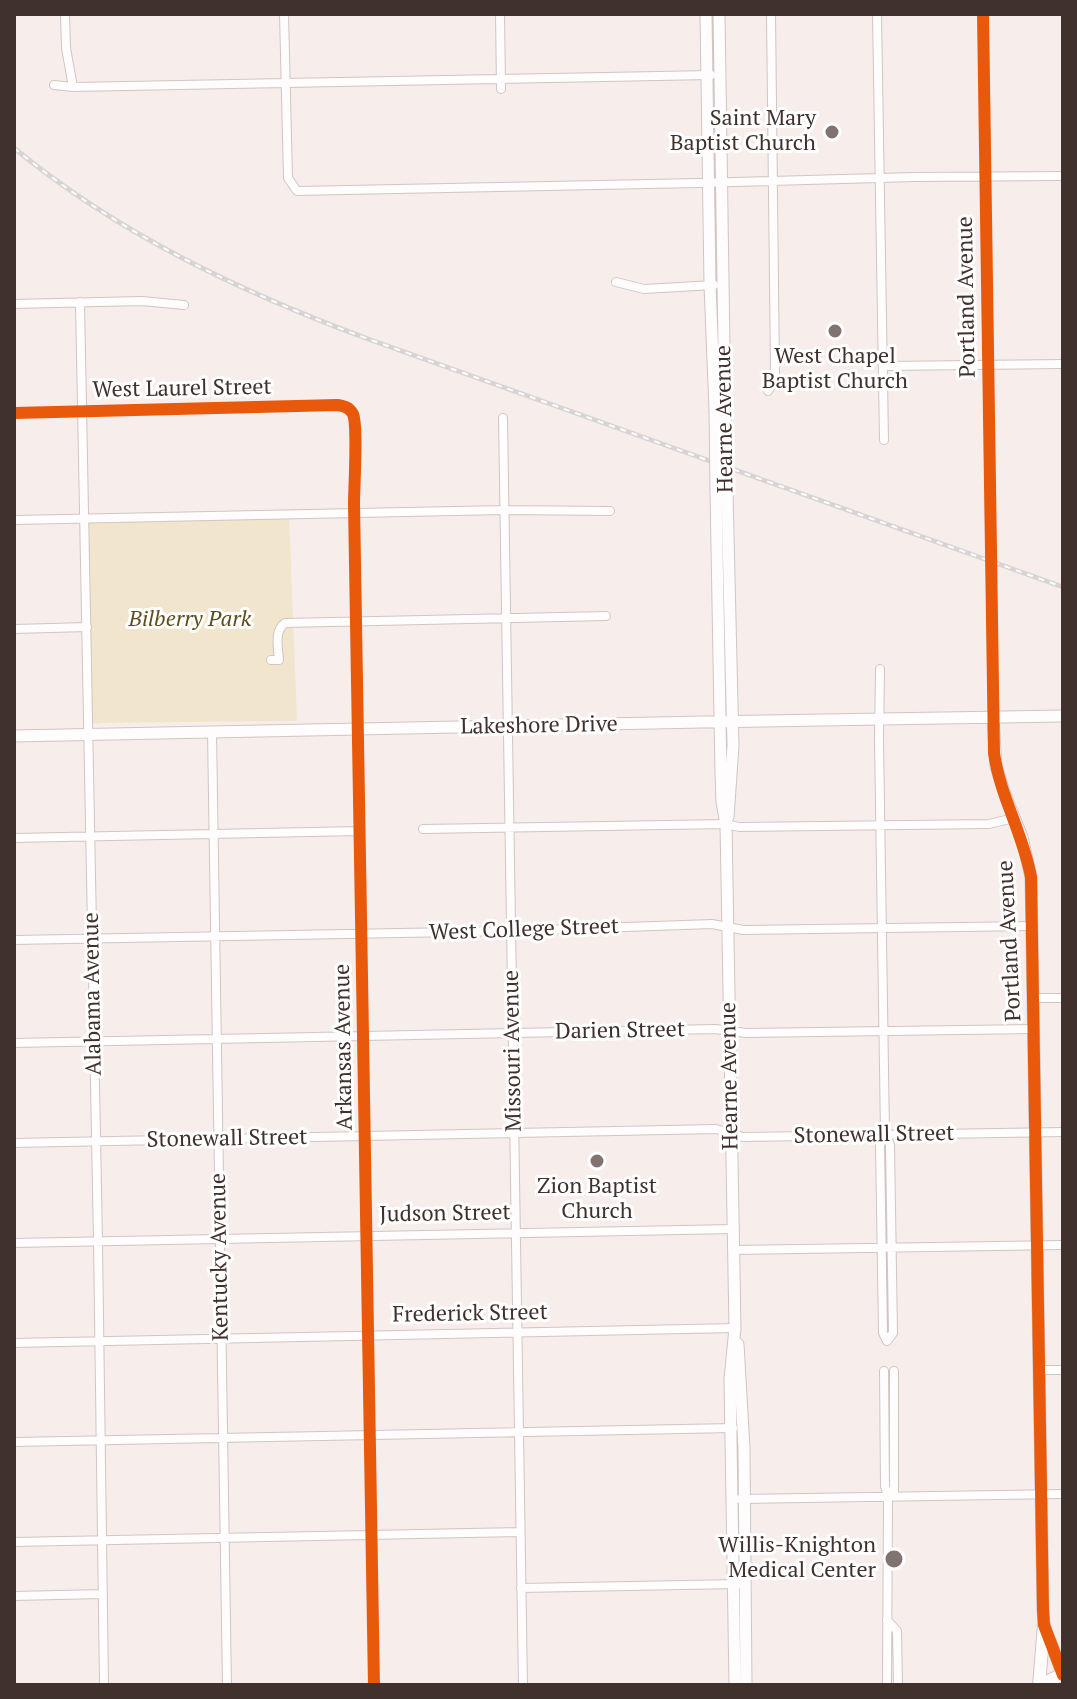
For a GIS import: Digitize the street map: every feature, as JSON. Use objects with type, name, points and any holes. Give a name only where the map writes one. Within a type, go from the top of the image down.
[{"type":"main road","name":"Hearne Avenue","points":[[706,14],[709,183],[717,285],[722,492],[731,621],[726,722]]},
{"type":"main road","name":"Hearne Avenue","points":[[717,285],[722,182],[719,14]]},
{"type":"main road","name":"Hearne Avenue","points":[[722,492],[717,620],[730,800],[726,824],[735,1328],[731,1355],[745,1499],[747,1583],[741,1656],[735,1685]]},
{"type":"main road","points":[[717,620],[731,621]]},
{"type":"main road","name":"Lakeshore Drive","points":[[14,736],[1063,716]]},
{"type":"main road","name":"Portland Avenue","points":[[993,718],[996,766],[1022,837],[1029,867],[1033,926],[1044,1625],[1063,1674]]},
{"type":"main road","name":"Hearne Avenue","points":[[737,1428],[732,1500],[734,1584],[746,1685]]},
{"type":"main road","points":[[1044,1625],[1039,1685],[1063,1674]]},
{"type":"street","points":[[65,14],[66,48],[73,87]]},
{"type":"street","points":[[284,14],[288,178],[297,191],[1063,176]]},
{"type":"street","points":[[500,14],[501,89]]},
{"type":"street","points":[[768,391],[774,382],[775,372],[771,14]]},
{"type":"street","points":[[877,14],[884,440]]},
{"type":"street","name":"Portland Avenue","points":[[983,14],[993,718]]},
{"type":"street","points":[[54,85],[720,75]]},
{"type":"street","points":[[616,282],[644,289],[717,285]]},
{"type":"street","points":[[14,304],[142,301],[184,305]]},
{"type":"street","name":"Alabama Avenue","points":[[80,302],[104,1685]]},
{"type":"street","points":[[883,366],[1063,364]]},
{"type":"street","name":"West Laurel Street","points":[[14,413],[337,405],[351,410]]},
{"type":"street","name":"Arkansas Avenue","points":[[351,410],[355,421],[374,1685]]},
{"type":"street","name":"Missouri Avenue","points":[[503,418],[523,1685]]},
{"type":"street","points":[[14,520],[504,510],[610,511]]},
{"type":"street","points":[[271,660],[279,660],[278,635],[285,623],[606,616]]},
{"type":"street","points":[[14,629],[87,627]]},
{"type":"street","points":[[880,669],[885,1134],[880,1145],[893,1333],[887,1341],[883,1333],[887,1248]]},
{"type":"street","name":"Kentucky Avenue","points":[[212,732],[227,1685]]},
{"type":"street","points":[[423,829],[989,824],[1014,818]]},
{"type":"street","points":[[14,838],[360,831]]},
{"type":"street","name":"West College Street","points":[[14,940],[712,924],[743,930],[1033,926]]},
{"type":"street","points":[[1034,998],[1063,998]]},
{"type":"street","name":"Darien Street","points":[[14,1043],[715,1029],[746,1033],[1034,1029]]},
{"type":"street","name":"Stonewall Street","points":[[14,1143],[716,1129],[743,1137],[1063,1132]]},
{"type":"street","name":"Judson Street","points":[[14,1243],[733,1229]]},
{"type":"street","points":[[733,1250],[1063,1245]]},
{"type":"street","name":"Frederick Street","points":[[14,1343],[735,1328]]},
{"type":"street","points":[[1039,1370],[1063,1370]]},
{"type":"street","points":[[884,1371],[885,1486],[891,1496]]},
{"type":"street","points":[[887,1685],[894,1371]]},
{"type":"street","points":[[14,1442],[737,1428]]},
{"type":"street","points":[[732,1500],[1063,1494]]},
{"type":"street","points":[[14,1542],[520,1532]]},
{"type":"street","points":[[521,1588],[747,1583]]},
{"type":"street","points":[[14,1596],[103,1594]]},
{"type":"street","points":[[887,1620],[897,1631],[898,1685]]},
{"type":"green space","name":"Bilberry Park","points":[[289,515],[297,721],[89,723],[85,519]]},
{"type":"railway","points":[[14,148],[96,208],[140,235],[230,282],[323,322],[1063,587]]},
{"type":"cycle path","points":[[983,14],[994,753],[1031,877],[1043,1610],[1044,1625],[1063,1675]]},
{"type":"cycle path","points":[[14,413],[337,405],[346,407],[353,414],[356,443],[354,504],[374,1685]]},
{"type":"place","name":"Saint Mary Baptist Church","points":[[832,132]]},
{"type":"place","name":"West Chapel Baptist Church","points":[[835,331]]},
{"type":"place","name":"Zion Baptist Church","points":[[597,1161]]},
{"type":"place","name":"Willis-Knighton Medical Center","points":[[894,1559]]}]
